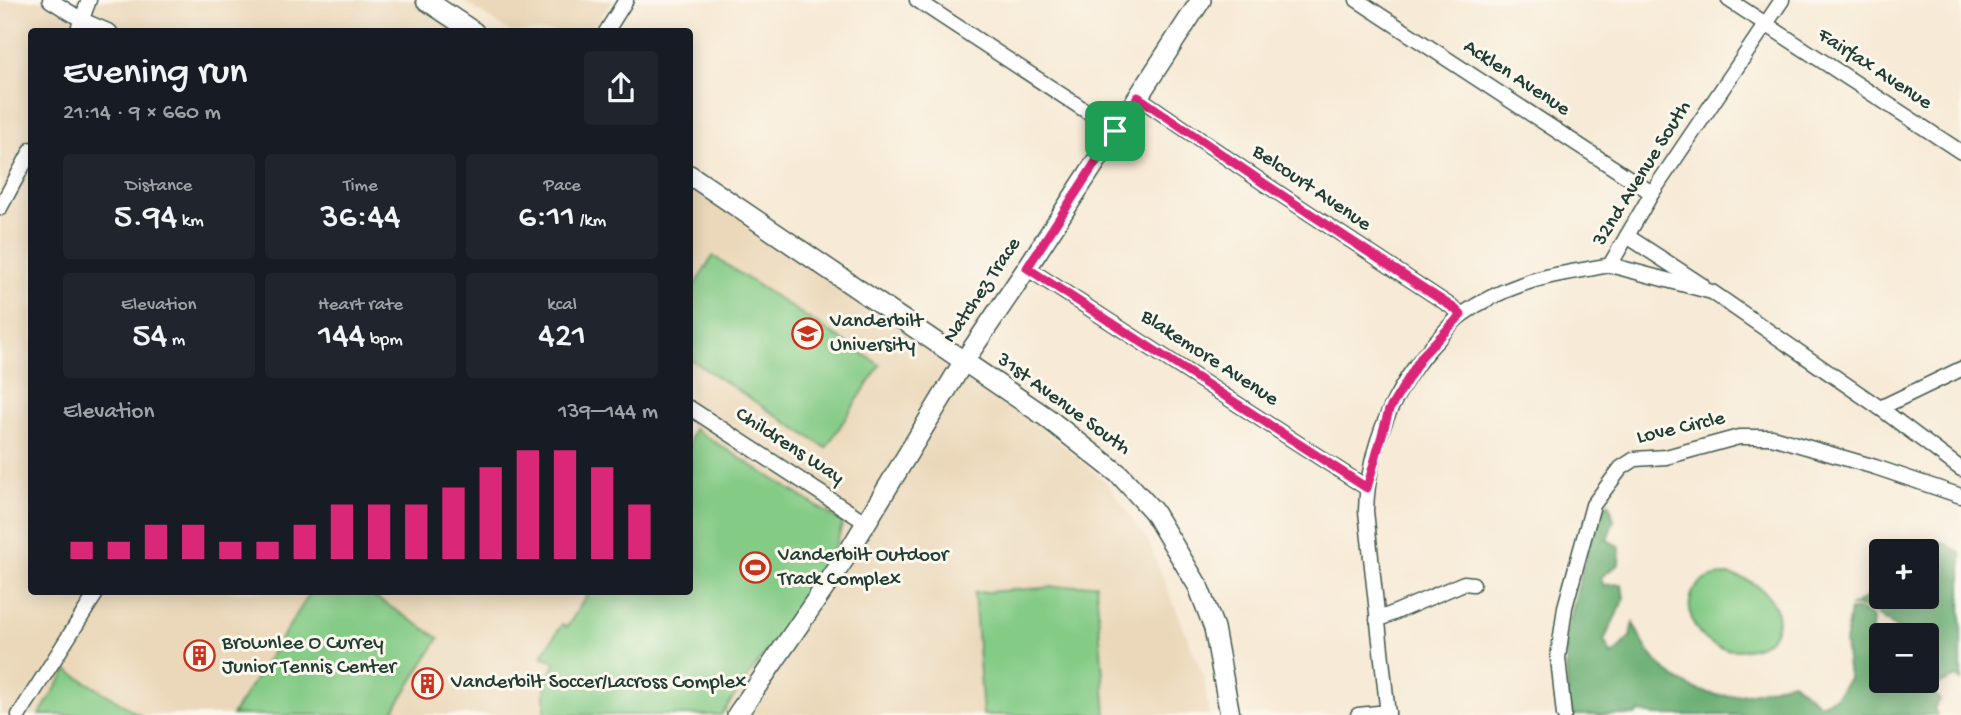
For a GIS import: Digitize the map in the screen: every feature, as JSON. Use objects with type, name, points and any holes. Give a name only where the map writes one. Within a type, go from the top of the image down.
[{"type":"main road","points":[[426,0],[461,28]]},
{"type":"main road","name":"Natchez Trace","points":[[737,715],[843,561],[964,361],[1201,0]]},
{"type":"main road","points":[[693,177],[964,361]]},
{"type":"main road","name":"31st Avenue South","points":[[964,361],[1072,436],[1120,475],[1153,511],[1198,586],[1214,628],[1230,715]]},
{"type":"street","points":[[50,0],[79,26],[89,0]]},
{"type":"street","points":[[608,28],[626,0]]},
{"type":"street","points":[[917,0],[1115,131]]},
{"type":"street","name":"Acklen Avenue","points":[[1357,0],[1653,193]]},
{"type":"street","name":"Fairfax Avenue","points":[[1729,0],[1961,152]]},
{"type":"street","name":"32nd Avenue South","points":[[1388,713],[1366,511],[1367,488],[1389,410],[1422,356],[1461,315],[1485,300],[1522,284],[1610,265],[1653,193],[1782,0]]},
{"type":"street","name":"Belcourt Avenue","points":[[1138,97],[1461,315]]},
{"type":"street","points":[[0,208],[28,156]]},
{"type":"street","points":[[1627,236],[1880,408],[1961,470]]},
{"type":"street","points":[[1610,265],[1712,292]]},
{"type":"street","name":"Blakemore Avenue","points":[[1027,268],[1367,488]]},
{"type":"street","points":[[1880,408],[1961,369]]},
{"type":"street","name":"Childrens Way","points":[[693,410],[865,522]]},
{"type":"street","name":"Love Circle","points":[[1564,715],[1558,658],[1565,607],[1582,543],[1593,505],[1621,468],[1635,459],[1666,457],[1739,437],[1772,437],[1961,496]]},
{"type":"street","points":[[1377,620],[1464,583],[1473,584]]},
{"type":"street","points":[[19,715],[95,595]]},
{"type":"street","points":[[1358,715],[1388,713]]},
{"type":"shaded area","name":"Vanderbilt University","points":[[0,0],[426,0],[469,28],[28,28],[28,595],[693,595],[693,177],[964,361],[1106,482],[1147,539],[1204,677],[1209,715],[0,715]]},
{"type":"shaded area","points":[[462,0],[613,0],[593,28],[504,28]]},
{"type":"green space","points":[[713,256],[880,365],[826,448],[693,361],[693,288]]},
{"type":"green space","name":"Vanderbilt Outdoor Track Complex","points":[[694,429],[843,523],[836,544],[775,639],[721,715],[545,715],[545,686],[555,664],[542,656],[562,624],[567,627],[587,595],[693,595]]},
{"type":"green space","points":[[1609,503],[1614,520],[1607,540],[1620,547],[1619,564],[1601,577],[1603,585],[1622,584],[1624,599],[1604,640],[1612,656],[1630,637],[1633,623],[1657,662],[1689,686],[1726,696],[1752,693],[1793,682],[1820,704],[1836,697],[1849,678],[1845,643],[1850,610],[1862,610],[1873,618],[1873,623],[1869,623],[1869,693],[1935,693],[1940,700],[1934,708],[1937,715],[1655,715],[1640,712],[1636,715],[1572,715],[1568,704],[1565,639],[1597,511]]},
{"type":"green space","points":[[1943,543],[1961,553],[1961,681],[1956,677],[1940,684],[1939,623],[1889,623],[1865,607],[1852,606],[1869,596],[1869,609],[1939,609],[1939,544]]},
{"type":"green space","points":[[1730,575],[1763,590],[1773,602],[1777,615],[1776,628],[1770,639],[1756,647],[1736,650],[1719,647],[1705,639],[1695,627],[1690,612],[1691,598],[1697,586],[1710,578]]},
{"type":"green space","points":[[1096,584],[1106,715],[983,715],[974,593]]},
{"type":"green space","points":[[309,595],[372,595],[439,638],[391,715],[232,715]]},
{"type":"green space","points":[[67,670],[140,715],[39,715]]},
{"type":"place","name":"Vanderbilt University","points":[[807,334]]},
{"type":"place","name":"Vanderbilt Outdoor Track Complex","points":[[755,568]]},
{"type":"place","name":"Brownlee O Currey Junior Tennis Center","points":[[199,656]]},
{"type":"place","name":"Vanderbilt Soccer/Lacross Complex","points":[[428,683]]},
{"type":"route","points":[[1138,97],[1461,315],[1422,356],[1405,380],[1389,410],[1367,488],[1027,268],[1115,131],[1138,97]]}]
